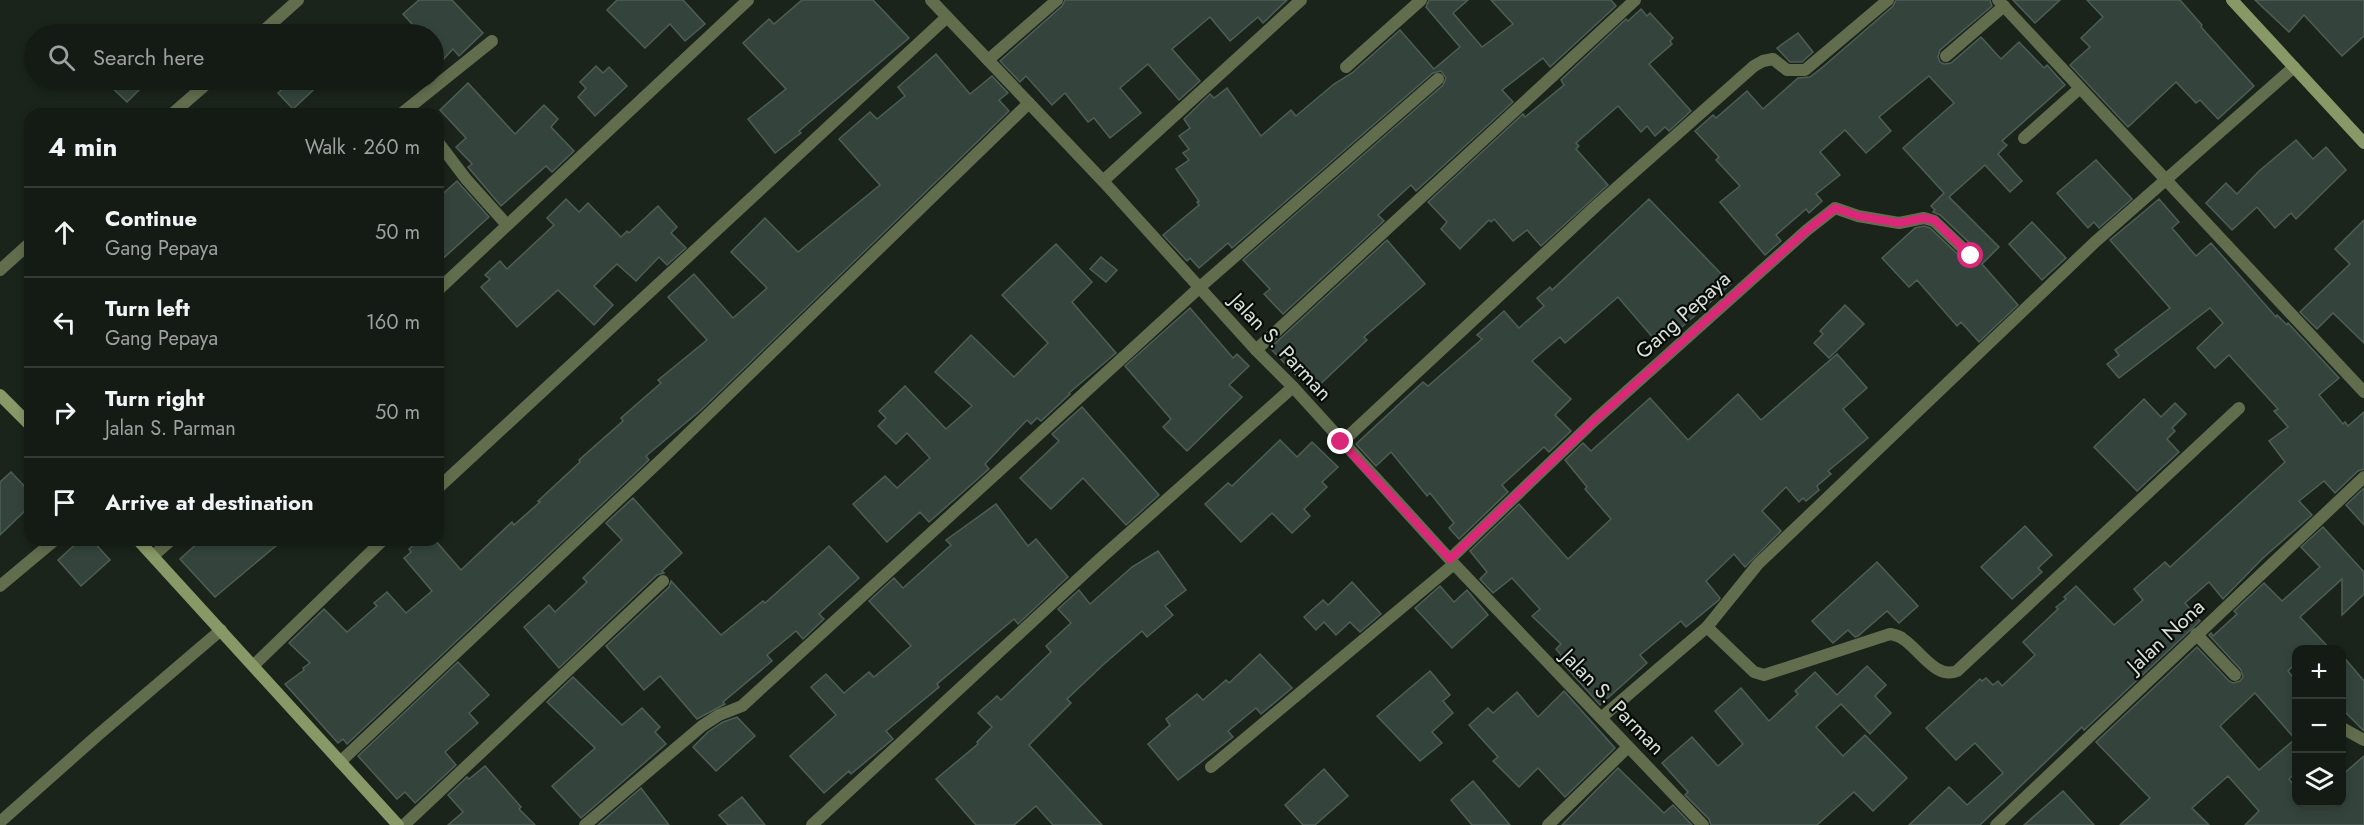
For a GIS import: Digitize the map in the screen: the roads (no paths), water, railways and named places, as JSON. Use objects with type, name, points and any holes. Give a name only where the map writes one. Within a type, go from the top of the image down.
[{"type":"street","points":[[444,284],[748,0]]},
{"type":"street","name":"Jalan S. Parman","points":[[931,0],[1103,181],[1452,562],[1703,825]]},
{"type":"street","points":[[988,60],[1057,0]]},
{"type":"street","points":[[1103,181],[1301,0]]},
{"type":"street","points":[[1346,67],[1421,0]]},
{"type":"street","points":[[1256,350],[1635,0]]},
{"type":"street","points":[[1341,442],[1597,205],[1754,66],[1773,59],[1787,70],[1805,70],[1888,0]]},
{"type":"street","points":[[2232,0],[2364,143]]},
{"type":"street","points":[[271,24],[296,2]]},
{"type":"street","points":[[1946,56],[2001,3],[2364,392]]},
{"type":"street","points":[[444,482],[947,17]]},
{"type":"street","points":[[444,81],[492,41]]},
{"type":"street","points":[[1601,718],[1707,627],[1758,564],[2095,243],[2294,67]]},
{"type":"street","points":[[585,825],[702,726],[719,715],[742,706],[1200,287],[1438,79]]},
{"type":"street","points":[[2024,138],[2080,88]]},
{"type":"street","points":[[179,108],[200,90]]},
{"type":"street","points":[[411,108],[433,90]]},
{"type":"street","points":[[340,762],[664,457],[1029,103]]},
{"type":"street","points":[[444,150],[466,179],[507,225]]},
{"type":"street","name":"Gang Pepaya","points":[[1452,562],[1595,420],[1807,230],[1835,208],[1858,216],[1899,223],[1924,218],[1934,220],[1971,256]]},
{"type":"street","points":[[0,270],[24,248]]},
{"type":"street","points":[[813,825],[1101,558],[1293,387]]},
{"type":"street","points":[[0,395],[24,419]]},
{"type":"street","points":[[1707,627],[1754,672],[1764,675],[1890,634],[1902,638],[1940,671],[1951,674],[1957,671],[2240,408]]},
{"type":"street","name":"Jalan Nona","points":[[1996,825],[2364,477]]},
{"type":"street","points":[[0,586],[48,546]]},
{"type":"street","points":[[144,546],[398,825]]},
{"type":"street","points":[[153,556],[164,546]]},
{"type":"street","points":[[254,665],[377,546]]},
{"type":"street","points":[[1211,768],[1452,562]]},
{"type":"street","points":[[404,825],[663,580]]},
{"type":"street","points":[[0,822],[221,630]]},
{"type":"street","points":[[2196,634],[2235,675]]},
{"type":"street","points":[[2346,730],[2364,740]]},
{"type":"street","points":[[1548,825],[1628,747]]}]
